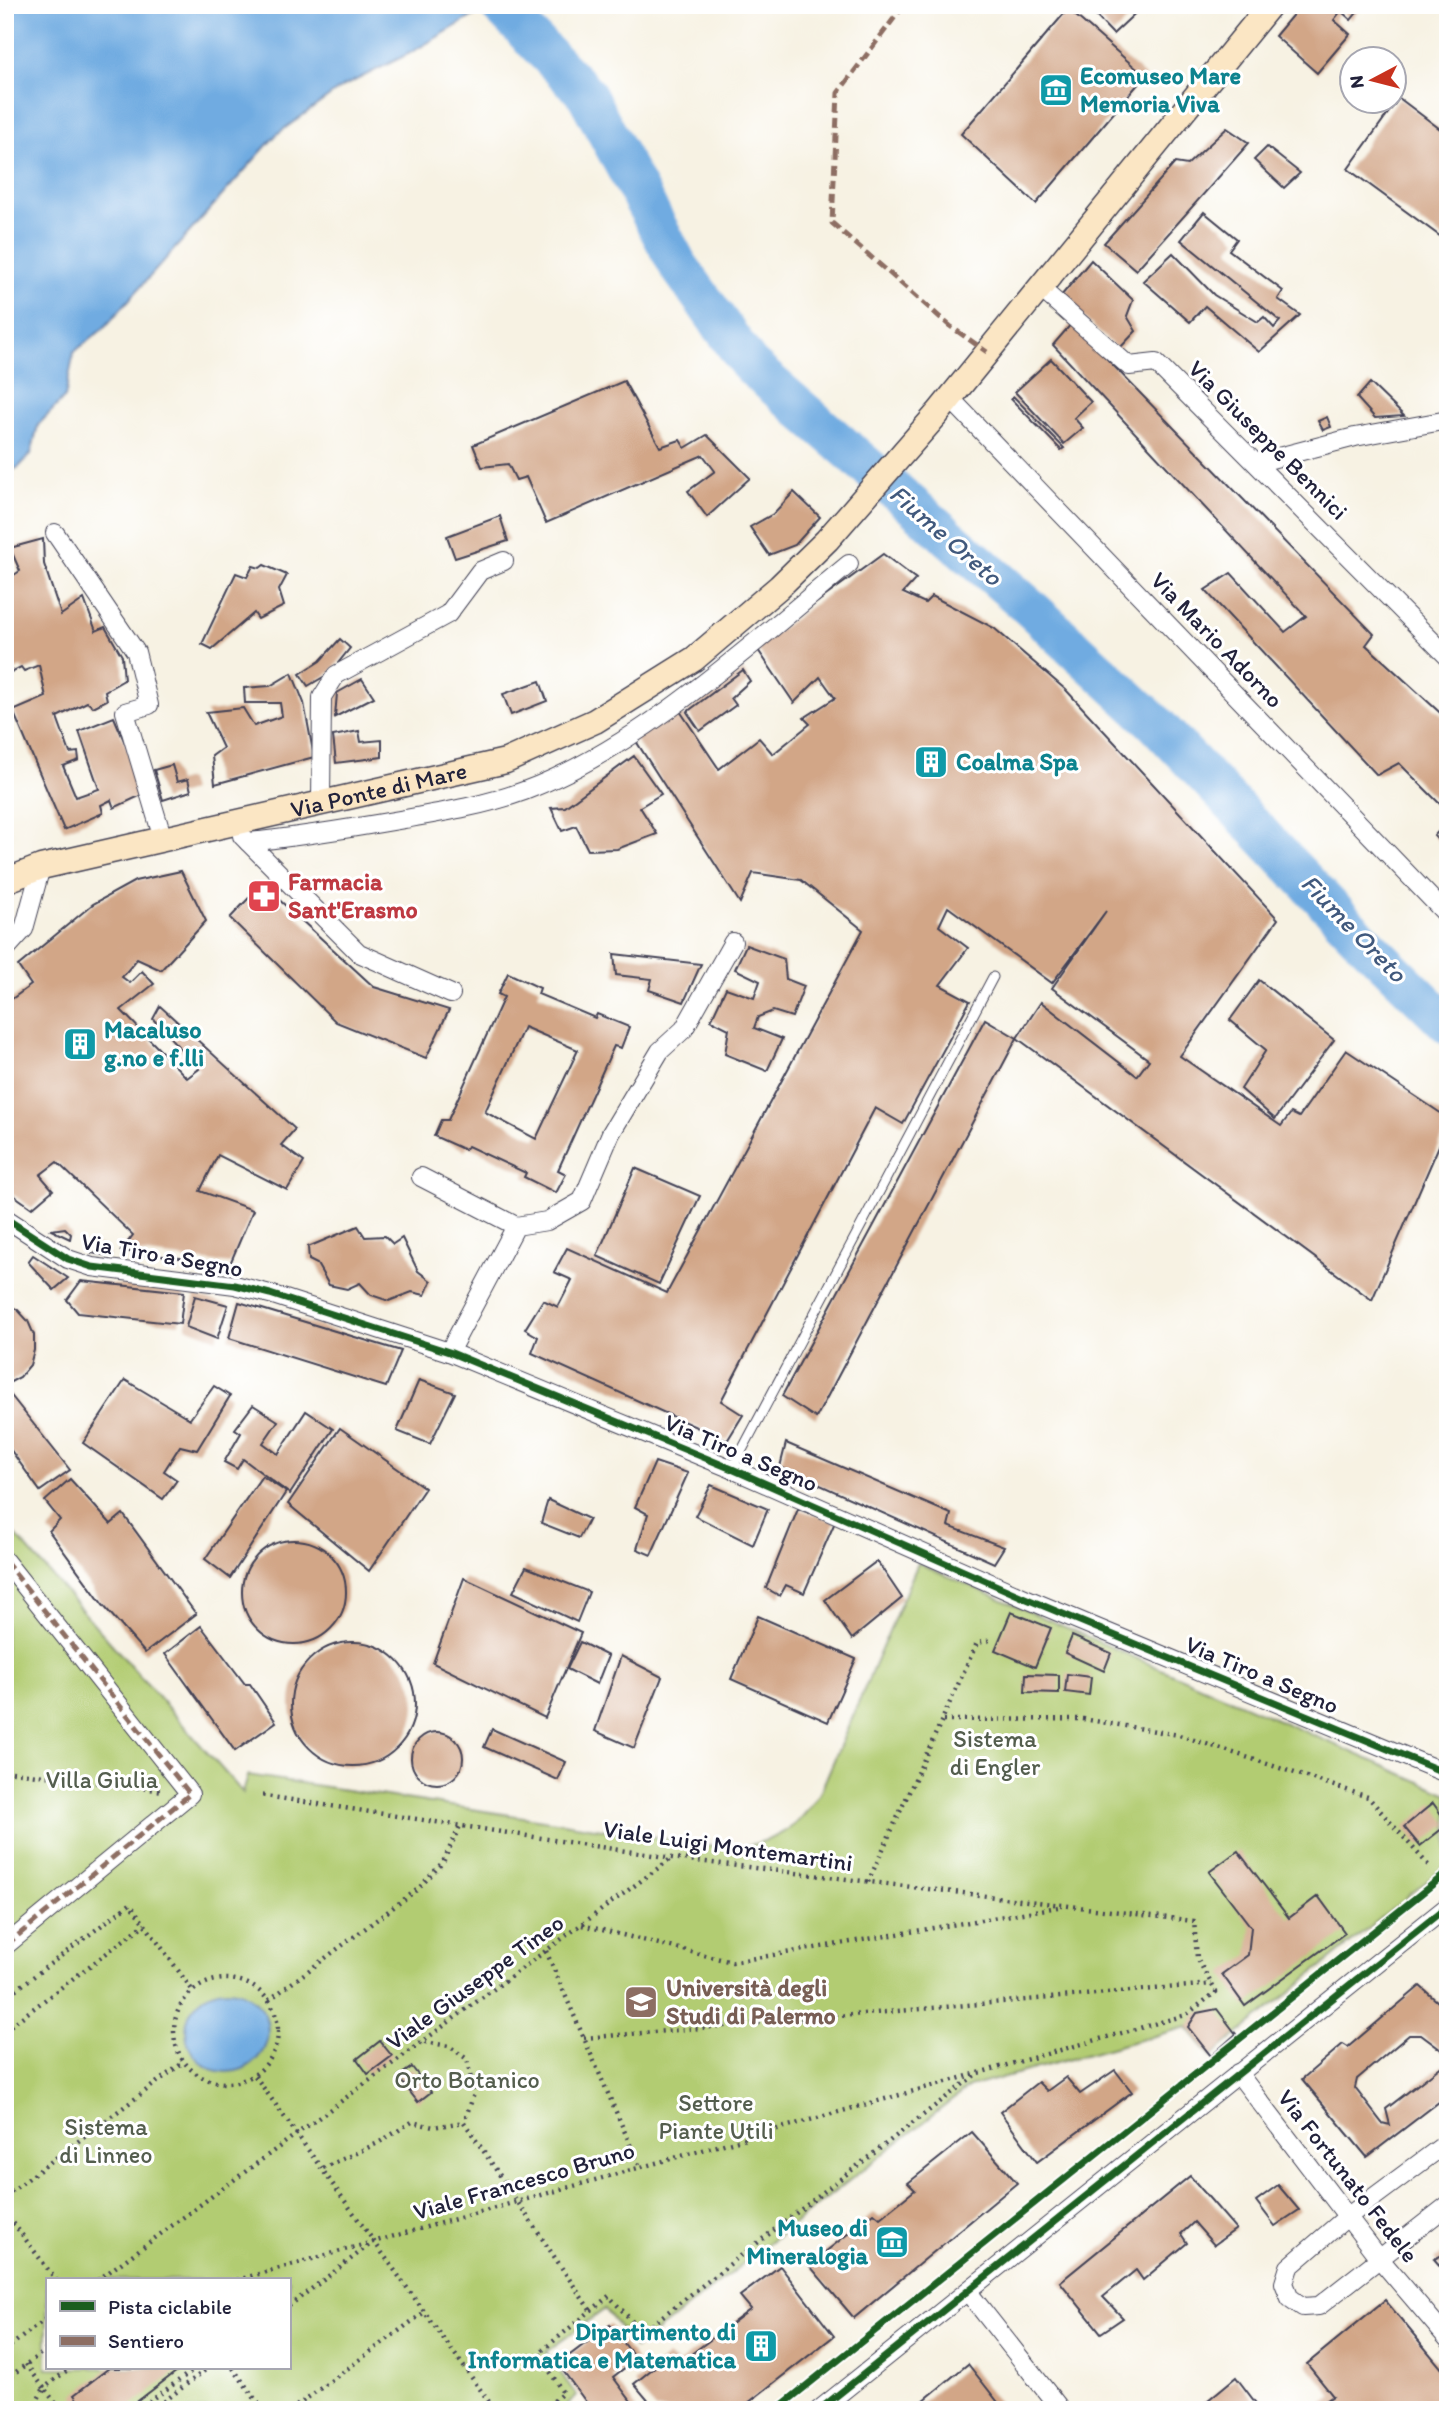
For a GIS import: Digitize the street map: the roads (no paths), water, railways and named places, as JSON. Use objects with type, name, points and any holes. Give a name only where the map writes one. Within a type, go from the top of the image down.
[{"type":"main road","name":"Via Ponte di Mare","points":[[5,881],[41,867],[506,761],[595,721],[694,659],[779,587],[827,540],[944,405],[1270,5]]},
{"type":"street","name":"Via Giuseppe Bennici","points":[[1039,287],[1129,366],[1156,363],[1448,657]]},
{"type":"street","name":"Via Mario Adorno","points":[[944,405],[1448,916]]},
{"type":"street","points":[[1256,463],[1355,437],[1448,420]]},
{"type":"street","points":[[55,533],[136,652],[149,705],[125,712],[163,839]]},
{"type":"street","points":[[321,803],[322,697],[337,675],[447,614],[480,571],[504,561]]},
{"type":"street","points":[[248,842],[309,836],[452,810],[524,791],[600,755],[652,720],[849,564]]},
{"type":"street","points":[[230,824],[359,953],[451,994]]},
{"type":"street","points":[[5,950],[24,929],[41,867]]},
{"type":"street","points":[[421,1177],[516,1226],[547,1221],[582,1201],[611,1133],[660,1051],[684,1029],[733,942]]},
{"type":"street","name":"Via Tiro a Segno","points":[[5,1218],[68,1259],[92,1268],[235,1286],[270,1294],[449,1352],[732,1469],[1027,1598],[1448,1774]]},
{"type":"street","points":[[449,1352],[516,1226]]},
{"type":"street","points":[[5,1561],[190,1794],[5,1946]]},
{"type":"street","points":[[819,2410],[1448,1906]]},
{"type":"street","name":"Via Fortunato Fedele","points":[[1238,2073],[1379,2258],[1448,2339]]},
{"type":"street","points":[[1448,2141],[1347,2217],[1289,2267],[1284,2283],[1290,2298],[1303,2307],[1319,2306],[1448,2205]]},
{"type":"street","points":[[968,2292],[1061,2410]]},
{"type":"lane","points":[[732,1469],[993,977]]},
{"type":"water","points":[[5,5],[492,5],[410,53],[342,87],[277,134],[104,328],[74,352],[65,397],[38,425],[31,454],[19,467],[5,474]]},
{"type":"water","points":[[227,1990],[243,1993],[256,2002],[265,2015],[268,2031],[265,2047],[256,2060],[243,2069],[227,2072],[211,2069],[198,2060],[189,2047],[186,2031],[189,2015],[198,2002],[211,1993]]},
{"type":"waterway","name":"Fiume Oreto","points":[[499,5],[586,94],[678,265],[749,364],[1025,603],[1154,722],[1360,938],[1448,1024]]},
{"type":"place","name":"Ecomuseo Mare Memoria Viva","points":[[1056,90]]},
{"type":"place","name":"Coalma Spa","points":[[931,762]]},
{"type":"place","name":"Farmacia Sant'Erasmo","points":[[264,896]]},
{"type":"place","name":"Macaluso g.no e f.lli","points":[[80,1044]]},
{"type":"place","name":"Università degli Studi di Palermo","points":[[641,2002]]},
{"type":"place","name":"Museo di Mineralogia","points":[[892,2242]]},
{"type":"place","name":"Dipartimento di Informatica e Matematica","points":[[761,2346]]},
{"type":"park label","name":"Sistema di Engler","points":[[995,1753]]},
{"type":"park label","name":"Villa Giulia","points":[[102,1780]]},
{"type":"park label","name":"Orto Botanico","points":[[467,2080]]},
{"type":"park label","name":"Settore Piante Utili","points":[[716,2117]]},
{"type":"park label","name":"Sistema di Linneo","points":[[106,2141]]}]
